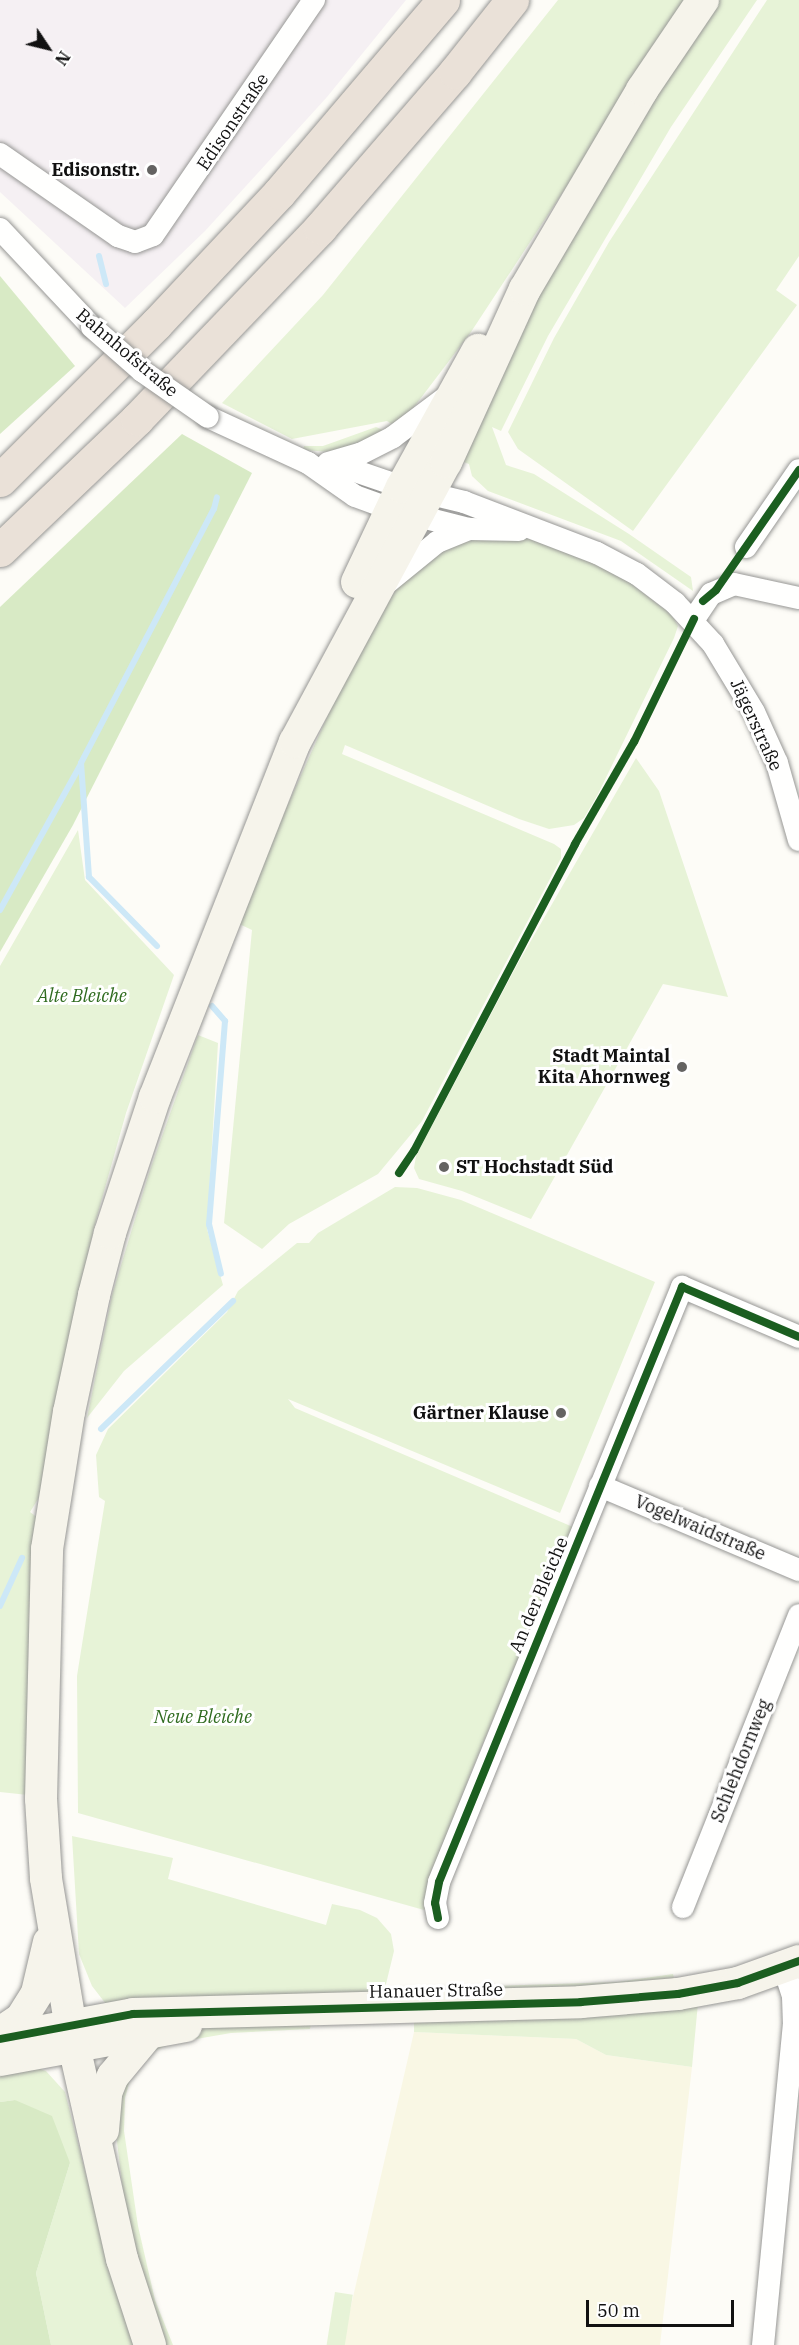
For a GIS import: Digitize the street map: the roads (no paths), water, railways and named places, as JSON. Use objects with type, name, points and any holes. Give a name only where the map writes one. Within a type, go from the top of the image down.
[{"type":"highway","points":[[0,480],[156,324],[279,193],[443,0]]},
{"type":"highway","points":[[0,550],[137,419],[320,228],[455,72],[512,0]]},
{"type":"main road","points":[[150,2345],[122,2259],[72,2035],[52,1923],[41,1799],[43,1605],[55,1492],[79,1360],[110,1233],[155,1097],[295,742],[324,656],[525,289],[631,108],[703,0]]},
{"type":"main road","points":[[295,742],[370,599],[452,394],[476,353],[525,289]]},
{"type":"main road","points":[[0,2033],[21,2019],[37,1993],[52,1923]]},
{"type":"main road","name":"Hanauer Straße","points":[[72,2035],[133,2014],[243,2013],[581,2002],[704,1990],[792,1964]]},
{"type":"main road","name":"Hanauer Straße","points":[[72,2035],[147,2035],[243,2013]]},
{"type":"main road","points":[[0,2039],[72,2035]]},
{"type":"main road","points":[[0,2060],[72,2035]]},
{"type":"main road","points":[[100,2158],[106,2093],[122,2062],[147,2035]]},
{"type":"street","name":"Edisonstraße","points":[[0,154],[118,236],[135,242],[147,238],[163,225],[314,0]]},
{"type":"street","name":"Bahnhofstraße","points":[[0,229],[92,327],[142,371],[208,417],[308,464],[355,496],[409,501],[464,502],[615,562],[655,587],[694,619]]},
{"type":"street","name":"Bahnhofstraße","points":[[308,464],[332,463],[393,436],[452,394]]},
{"type":"street","name":"Bahnhofstraße","points":[[332,463],[469,529],[532,530]]},
{"type":"street","points":[[746,547],[799,470]]},
{"type":"street","name":"Bahnhofstraße","points":[[370,599],[429,548],[469,529]]},
{"type":"street","points":[[694,619],[711,594],[734,584],[799,598]]},
{"type":"street","name":"Jägerstraße","points":[[694,619],[739,685],[762,729],[777,763],[799,840]]},
{"type":"street","name":"An der Bleiche","points":[[438,1918],[435,1903],[439,1882],[682,1287],[799,1336]]},
{"type":"street","name":"Vogelwaidstraße","points":[[600,1486],[799,1570]]},
{"type":"street","name":"Schlehdornweg","points":[[683,1907],[799,1615]]},
{"type":"street","points":[[763,2345],[797,2025],[792,1964]]},
{"type":"waterway","points":[[99,256],[106,284]]},
{"type":"waterway","points":[[157,946],[89,877],[81,763],[214,509],[217,497]]},
{"type":"waterway","points":[[0,910],[81,764]]},
{"type":"waterway","points":[[212,1006],[225,1021],[209,1224],[221,1274]]},
{"type":"waterway","points":[[101,1429],[233,1301]]},
{"type":"waterway","points":[[0,1606],[22,1558]]},
{"type":"place","name":"Edisonstr.","points":[[152,170]]},
{"type":"place","name":"Stadt Maintal Kita Ahornweg","points":[[682,1067]]},
{"type":"place","name":"ST Hochstadt Süd","points":[[444,1167]]},
{"type":"place","name":"Gärtner Klause","points":[[561,1413]]},
{"type":"park label","name":"Alte Bleiche","points":[[82,996]]},
{"type":"park label","name":"Neue Bleiche","points":[[203,1717]]}]
